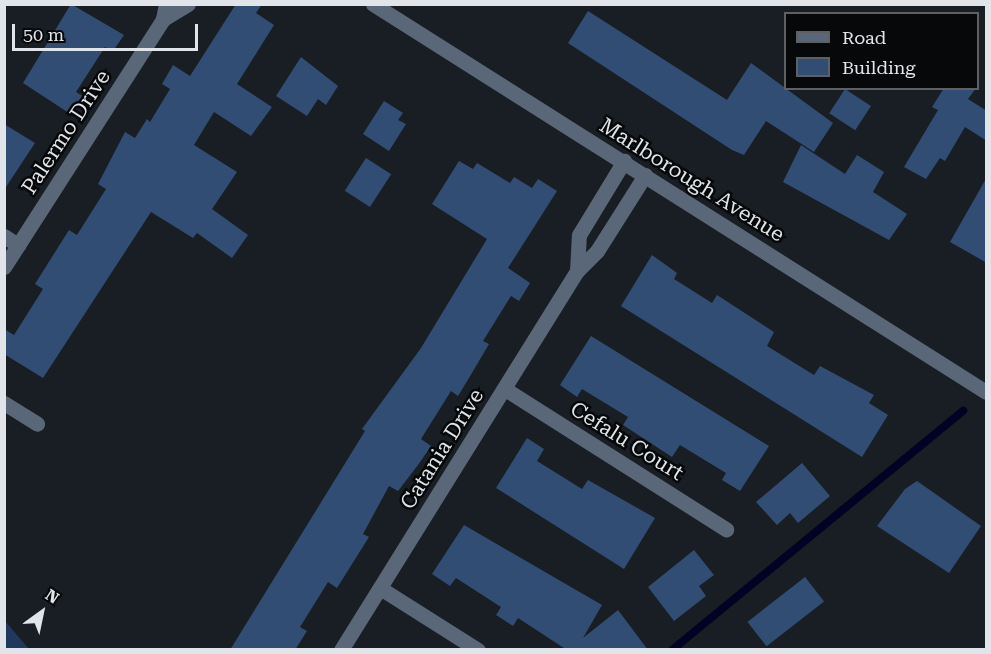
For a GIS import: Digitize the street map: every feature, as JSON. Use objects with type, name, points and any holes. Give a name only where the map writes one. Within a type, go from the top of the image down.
[{"type":"street","name":"Palermo Drive","points":[[4,267],[165,12],[188,4]]},
{"type":"street","name":"Marlborough Avenue","points":[[373,4],[987,392]]},
{"type":"street","points":[[578,271],[579,235],[624,161]]},
{"type":"street","name":"Catania Drive","points":[[341,650],[578,271],[597,251],[645,175]]},
{"type":"street","points":[[4,236],[18,245]]},
{"type":"street","name":"Cefalu Court","points":[[505,388],[726,529]]},
{"type":"street","points":[[4,403],[37,424]]},
{"type":"street","points":[[380,588],[478,650]]},
{"type":"shaded area","points":[[5,621],[29,649],[5,649]]},
{"type":"building","points":[[71,4],[124,35],[113,51],[105,47],[76,92],[84,97],[72,115],[23,83]]},
{"type":"building","points":[[236,4],[262,4],[256,13],[274,25],[237,84],[272,107],[251,136],[214,112],[194,145],[237,172],[212,209],[248,235],[232,258],[197,233],[193,238],[151,212],[43,378],[4,354],[4,329],[14,335],[43,289],[35,284],[69,230],[77,235],[106,189],[98,184],[125,132],[135,138],[147,119],[150,122],[170,89],[162,84],[173,65],[190,76]]},
{"type":"building","points":[[588,11],[727,100],[751,63],[784,87],[784,90],[788,90],[833,123],[814,152],[766,121],[744,155],[732,150],[568,43]]},
{"type":"building","points":[[301,57],[338,86],[326,105],[318,99],[307,116],[276,96]]},
{"type":"building","points":[[844,90],[871,106],[855,130],[829,113]]},
{"type":"building","points":[[943,90],[975,90],[968,99],[987,111],[987,141],[965,127],[945,161],[940,158],[926,179],[904,167],[938,110],[932,107]]},
{"type":"building","points":[[384,101],[403,113],[398,120],[406,124],[389,151],[363,134]]},
{"type":"building","points":[[4,124],[35,143],[4,190]]},
{"type":"building","points":[[801,145],[845,174],[857,155],[884,172],[873,192],[907,214],[889,240],[783,182]]},
{"type":"building","points":[[366,158],[391,174],[370,207],[345,191]]},
{"type":"building","points":[[459,161],[473,169],[477,163],[510,183],[514,177],[532,188],[538,179],[557,191],[508,268],[530,283],[519,301],[511,296],[483,341],[489,344],[458,396],[451,391],[421,439],[431,446],[418,465],[398,491],[389,486],[363,534],[369,537],[337,588],[328,582],[300,627],[307,631],[295,650],[230,650],[365,431],[362,429],[421,348],[487,239],[432,204]]},
{"type":"building","points":[[987,177],[987,263],[950,242]]},
{"type":"building","points":[[652,255],[677,273],[674,279],[712,303],[717,295],[774,332],[767,346],[814,375],[820,366],[874,395],[869,403],[888,415],[862,457],[621,306]]},
{"type":"building","points":[[591,336],[769,446],[740,491],[722,480],[726,473],[680,445],[672,457],[623,425],[628,417],[582,389],[577,397],[560,385]]},
{"type":"building","points":[[527,438],[544,449],[537,461],[582,489],[588,480],[655,518],[624,569],[496,488]]},
{"type":"building","points":[[802,463],[830,496],[798,523],[790,513],[777,525],[756,502]]},
{"type":"building","points":[[917,481],[981,526],[949,573],[877,526],[905,489]]},
{"type":"building","points":[[464,525],[602,605],[583,638],[618,610],[648,650],[567,650],[518,618],[513,626],[496,615],[501,607],[456,578],[450,586],[432,574]]},
{"type":"building","points":[[694,550],[714,575],[699,586],[706,596],[674,621],[648,587]]},
{"type":"building","points":[[805,577],[824,601],[767,646],[747,622]]},
{"type":"waterway","points":[[672,650],[963,411]]}]
